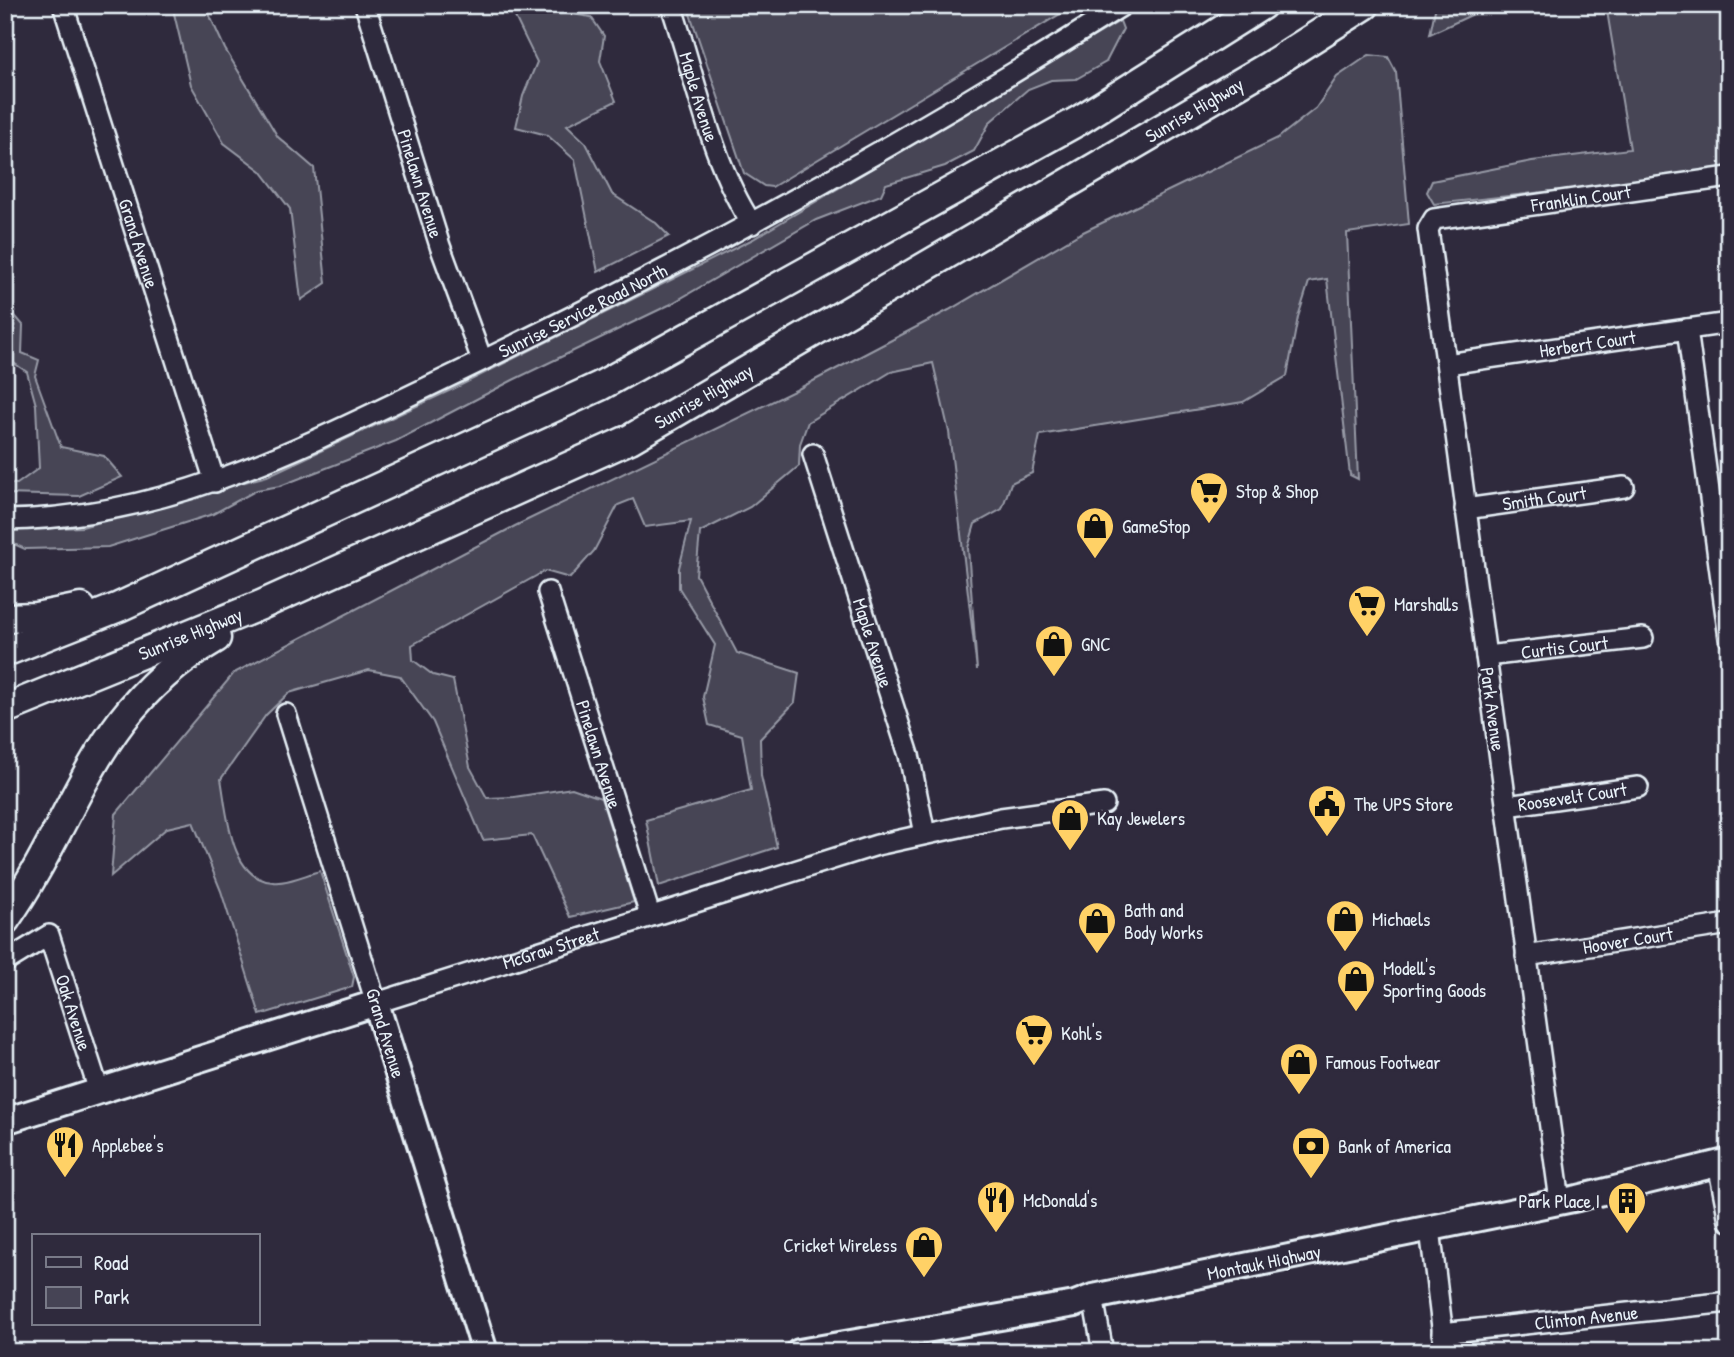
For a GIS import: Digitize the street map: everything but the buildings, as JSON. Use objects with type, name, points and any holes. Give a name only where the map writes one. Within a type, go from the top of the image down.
[{"type":"highway","points":[[5,652],[119,607],[600,386],[1078,121],[1262,5]]},
{"type":"highway","name":"Sunrise Highway","points":[[5,709],[325,577],[630,439],[1269,66],[1365,5]]},
{"type":"highway","points":[[5,920],[109,736],[136,700],[189,655],[325,577]]},
{"type":"highway","points":[[5,618],[69,612],[174,580]]},
{"type":"main road","name":"McGraw Street","points":[[5,1121],[376,1003]]},
{"type":"main road","name":"Grand Avenue","points":[[376,1003],[485,1352]]},
{"type":"main road","name":"Montauk Highway","points":[[799,1352],[836,1349],[1075,1304],[1093,1297],[1560,1201],[1723,1162]]},
{"type":"street","name":"Grand Avenue","points":[[63,5],[215,482]]},
{"type":"street","name":"Pinelawn Avenue","points":[[365,5],[444,257],[482,360]]},
{"type":"street","name":"Maple Avenue","points":[[671,5],[722,166],[739,205],[752,224]]},
{"type":"street","name":"Sunrise Service Road North","points":[[5,520],[57,518],[123,509],[215,482],[482,360],[752,224],[1123,5]]},
{"type":"street","name":"Franklin Court","points":[[1434,219],[1729,177]]},
{"type":"street","name":"Park Avenue","points":[[1434,219],[1428,229],[1429,246],[1560,1201]]},
{"type":"street","name":"Herbert Court","points":[[1447,364],[1729,323]]},
{"type":"street","points":[[1687,329],[1729,638]]},
{"type":"street","name":"Maple Avenue","points":[[813,454],[909,755],[925,834]]},
{"type":"street","name":"Smith Court","points":[[1465,509],[1624,487]]},
{"type":"street","name":"Pinelawn Avenue","points":[[548,592],[650,915]]},
{"type":"street","name":"Curtis Court","points":[[1486,656],[1643,638]]},
{"type":"street","name":"Grand Avenue","points":[[286,714],[376,1003]]},
{"type":"street","name":"Roosevelt Court","points":[[1507,806],[1638,787]]},
{"type":"street","name":"McGraw Street","points":[[376,1003],[856,851],[1001,818],[1104,804]]},
{"type":"street","name":"Hoover Court","points":[[1526,956],[1729,924]]},
{"type":"street","name":"Oak Avenue","points":[[5,962],[49,935],[99,1091]]},
{"type":"street","points":[[1723,1162],[1729,1221]]},
{"type":"street","points":[[1430,1229],[1444,1342]]},
{"type":"street","points":[[1093,1297],[1103,1352]]},
{"type":"street","name":"Clinton Avenue","points":[[1444,1342],[1729,1302]]},
{"type":"green space","points":[[172,5],[205,5],[225,49],[278,137],[314,168],[326,283],[301,300],[290,209],[261,171],[224,143],[191,85]]},
{"type":"green space","points":[[519,5],[551,5],[559,12],[591,17],[604,36],[600,61],[616,101],[567,125],[586,143],[612,194],[656,223],[669,236],[598,272],[575,160],[547,135],[516,127],[523,96],[537,62],[515,17]]},
{"type":"green space","points":[[687,5],[1075,5],[772,187],[764,186],[744,173]]},
{"type":"green space","points":[[1436,5],[1493,5],[1430,34]]},
{"type":"green space","points":[[1606,5],[1729,5],[1729,172],[1434,204],[1427,192],[1432,181],[1532,161],[1630,149]]},
{"type":"green space","points":[[1120,21],[1123,29],[1106,62],[1076,79],[1051,80],[1028,89],[990,122],[974,151],[945,166],[886,184],[881,195],[816,220],[669,305],[513,380],[396,441],[280,486],[257,490],[213,514],[108,547],[25,549],[5,540],[5,530],[82,527],[267,476],[453,389],[753,239]]},
{"type":"green space","points":[[1369,55],[1388,57],[1396,72],[1409,224],[1347,233],[1358,479],[1350,475],[1327,279],[1309,282],[1298,317],[1287,376],[1243,402],[1040,435],[1032,473],[1011,483],[1002,509],[975,524],[968,548],[977,670],[949,432],[933,363],[891,372],[808,422],[800,444],[799,466],[750,507],[700,532],[696,575],[737,653],[799,673],[795,702],[760,739],[761,776],[777,847],[659,886],[646,820],[751,790],[742,735],[709,725],[703,697],[715,645],[679,588],[679,568],[691,521],[645,527],[633,499],[618,505],[594,551],[570,578],[545,571],[412,645],[413,660],[433,675],[453,680],[470,767],[487,798],[514,797],[572,788],[601,798],[634,902],[570,917],[532,835],[483,840],[433,722],[400,676],[369,670],[289,693],[266,715],[221,779],[228,824],[239,856],[247,869],[258,878],[273,882],[320,871],[354,977],[352,987],[260,1015],[221,891],[193,822],[167,828],[111,876],[116,814],[234,673],[515,526],[796,390],[949,310],[1079,234],[1278,138],[1316,108],[1337,77]]},
{"type":"green space","points":[[5,304],[23,325],[22,353],[39,360],[35,376],[61,447],[104,456],[122,477],[79,496],[5,494],[5,483],[17,484],[39,468],[36,405],[27,372],[5,357],[5,333],[10,329],[5,323]]},
{"type":"place","name":"Stop & Shop","points":[[1209,525]]},
{"type":"place","name":"GameStop","points":[[1095,560]]},
{"type":"place","name":"Marshalls","points":[[1367,638]]},
{"type":"place","name":"GNC","points":[[1054,678]]},
{"type":"place","name":"The UPS Store","points":[[1327,838]]},
{"type":"place","name":"Kay Jewelers","points":[[1070,852]]},
{"type":"place","name":"Michaels","points":[[1345,953]]},
{"type":"place","name":"Bath and Body Works","points":[[1097,955]]},
{"type":"place","name":"Modell's Sporting Goods","points":[[1356,1013]]},
{"type":"place","name":"Kohl's","points":[[1034,1067]]},
{"type":"place","name":"Famous Footwear","points":[[1299,1096]]},
{"type":"place","name":"Applebee's","points":[[65,1179]]},
{"type":"place","name":"Bank of America","points":[[1311,1180]]},
{"type":"place","name":"McDonald's","points":[[996,1234]]},
{"type":"place","name":"Park Place I","points":[[1627,1235]]},
{"type":"place","name":"Cricket Wireless","points":[[924,1279]]}]
